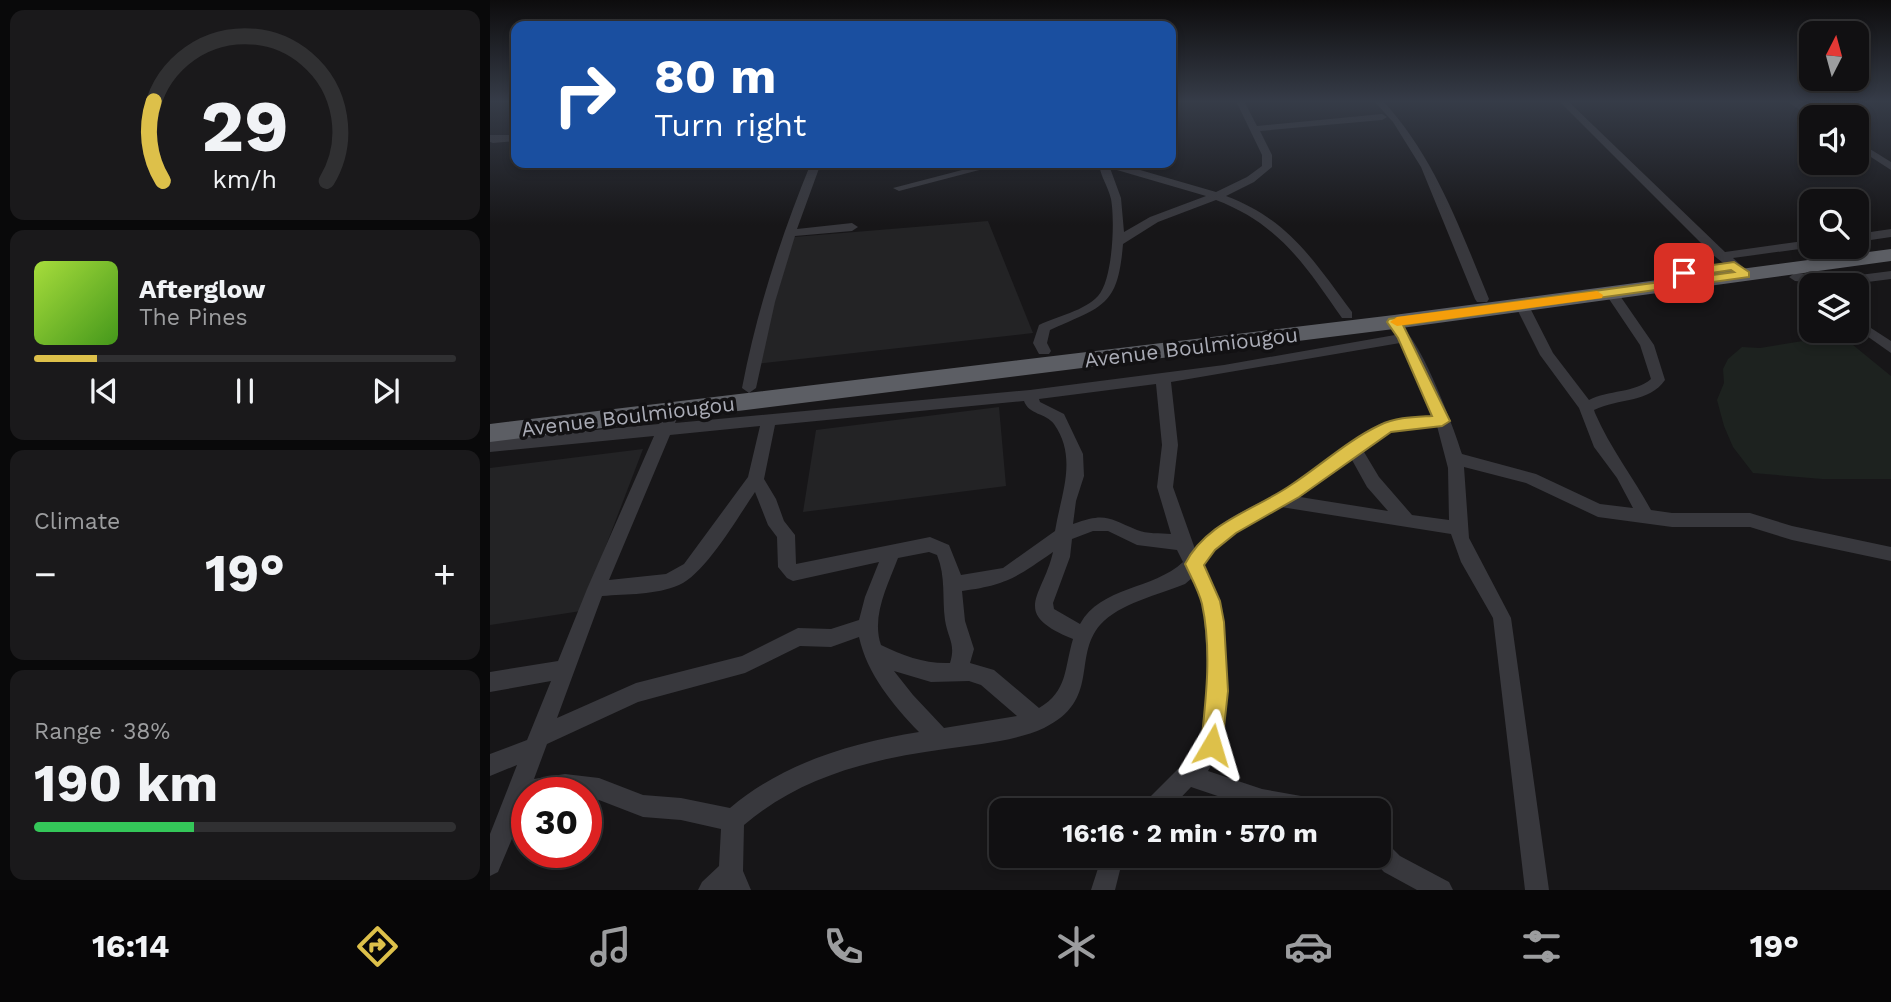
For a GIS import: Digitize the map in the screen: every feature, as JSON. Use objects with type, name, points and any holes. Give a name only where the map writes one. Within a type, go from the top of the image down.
[{"type":"highway","name":"Avenue Boulmiougou","points":[[490,418],[1482,299],[1891,244]]},
{"type":"highway","name":"Avenue Boulmiougou","points":[[490,433],[674,410],[1399,330],[1522,305],[1611,293],[1734,265],[1790,273],[1891,255]]},
{"type":"street","points":[[1119,241],[1146,224],[1218,196],[1267,167],[1267,155],[1261,143]]},
{"type":"street","points":[[1413,143],[1482,299]]},
{"type":"street","points":[[1606,143],[1734,265],[1799,247]]},
{"type":"street","points":[[1869,152],[1891,167]]},
{"type":"street","points":[[749,388],[767,303],[789,233],[814,168]]},
{"type":"street","points":[[899,188],[981,168]]},
{"type":"street","points":[[1044,351],[1040,342],[1044,328],[1091,306],[1108,292],[1119,241],[1117,200],[1107,183],[1110,168]]},
{"type":"street","points":[[1126,168],[1179,182],[1251,210],[1284,234],[1309,260],[1347,315]]},
{"type":"street","points":[[789,233],[852,227]]},
{"type":"street","points":[[1869,236],[1891,233]]},
{"type":"street","points":[[1790,273],[1844,281],[1891,275]]},
{"type":"street","points":[[1790,273],[1799,280]]},
{"type":"street","points":[[1586,407],[1607,397],[1646,391],[1658,380],[1646,346],[1611,293]]},
{"type":"street","points":[[1522,305],[1547,355],[1586,407],[1602,447],[1623,474],[1647,518]]},
{"type":"street","points":[[490,446],[1030,396],[1224,370],[1399,330],[1442,421],[1455,458],[1458,528],[1464,550],[1494,597],[1502,618],[1536,890]]},
{"type":"street","points":[[1869,332],[1891,348]]},
{"type":"street","points":[[1163,378],[1170,434],[1165,487],[1169,509],[1182,543],[1211,601],[1217,691],[1212,745],[1204,759],[1165,798]]},
{"type":"street","points":[[1030,396],[1033,405],[1059,418],[1075,454],[1076,475],[1068,501],[1063,555],[1043,604],[1045,612],[1082,634]]},
{"type":"street","points":[[523,777],[596,589],[674,410]]},
{"type":"street","points":[[596,589],[666,582],[684,574],[756,479],[769,419]]},
{"type":"street","points":[[710,890],[735,880],[733,820],[744,809],[792,780],[840,759],[889,746],[1012,728],[1052,712],[1071,691],[1077,675],[1082,634],[1088,622],[1106,607],[1170,582],[1194,564],[1208,544],[1218,536],[1248,515],[1279,500],[1392,426],[1442,421]]},
{"type":"street","points":[[1355,451],[1373,482],[1407,521]]},
{"type":"street","points":[[1455,458],[1530,478],[1598,510],[1647,518],[1750,520],[1801,535],[1891,554]]},
{"type":"street","points":[[756,479],[768,499],[777,525],[786,536],[789,571],[799,572],[930,544],[937,546],[949,558],[955,621],[964,649],[958,672]]},
{"type":"street","points":[[1279,500],[1458,528]]},
{"type":"street","points":[[953,584],[987,580],[1008,574],[1063,535],[1092,524],[1110,524],[1137,538],[1182,543]]},
{"type":"street","points":[[891,553],[873,599],[867,626],[872,651],[895,688],[942,739]]},
{"type":"street","points":[[490,765],[636,693],[745,664],[798,637],[831,638],[867,626]]},
{"type":"street","points":[[872,651],[895,662],[931,673],[958,672],[987,677],[1037,720]]},
{"type":"street","points":[[490,682],[565,669]]},
{"type":"street","points":[[1188,775],[1256,798]]},
{"type":"street","points":[[602,790],[643,806],[681,809],[733,820]]},
{"type":"street","points":[[490,864],[511,809]]},
{"type":"street","points":[[1391,863],[1441,890]]},
{"type":"street","points":[[1103,890],[1109,868]]},
{"type":"shaded area","points":[[988,221],[1033,333],[756,364],[794,237]]},
{"type":"shaded area","points":[[1799,342],[1851,343],[1891,376],[1891,479],[1822,479],[1753,473],[1733,447],[1717,400],[1724,383],[1723,369],[1728,359],[1742,347],[1760,348]]},
{"type":"shaded area","points":[[999,407],[1006,486],[803,512],[816,430]]},
{"type":"shaded area","points":[[643,449],[581,611],[490,625],[490,468]]},
{"type":"slow traffic","points":[[1397,322],[1597,295]]},
{"type":"route","points":[[1212,745],[1217,691],[1214,622],[1205,583],[1194,564],[1208,544],[1248,515],[1293,492],[1386,428],[1401,424],[1442,421],[1405,338],[1394,322],[1745,274],[1734,265],[1684,273]]}]
